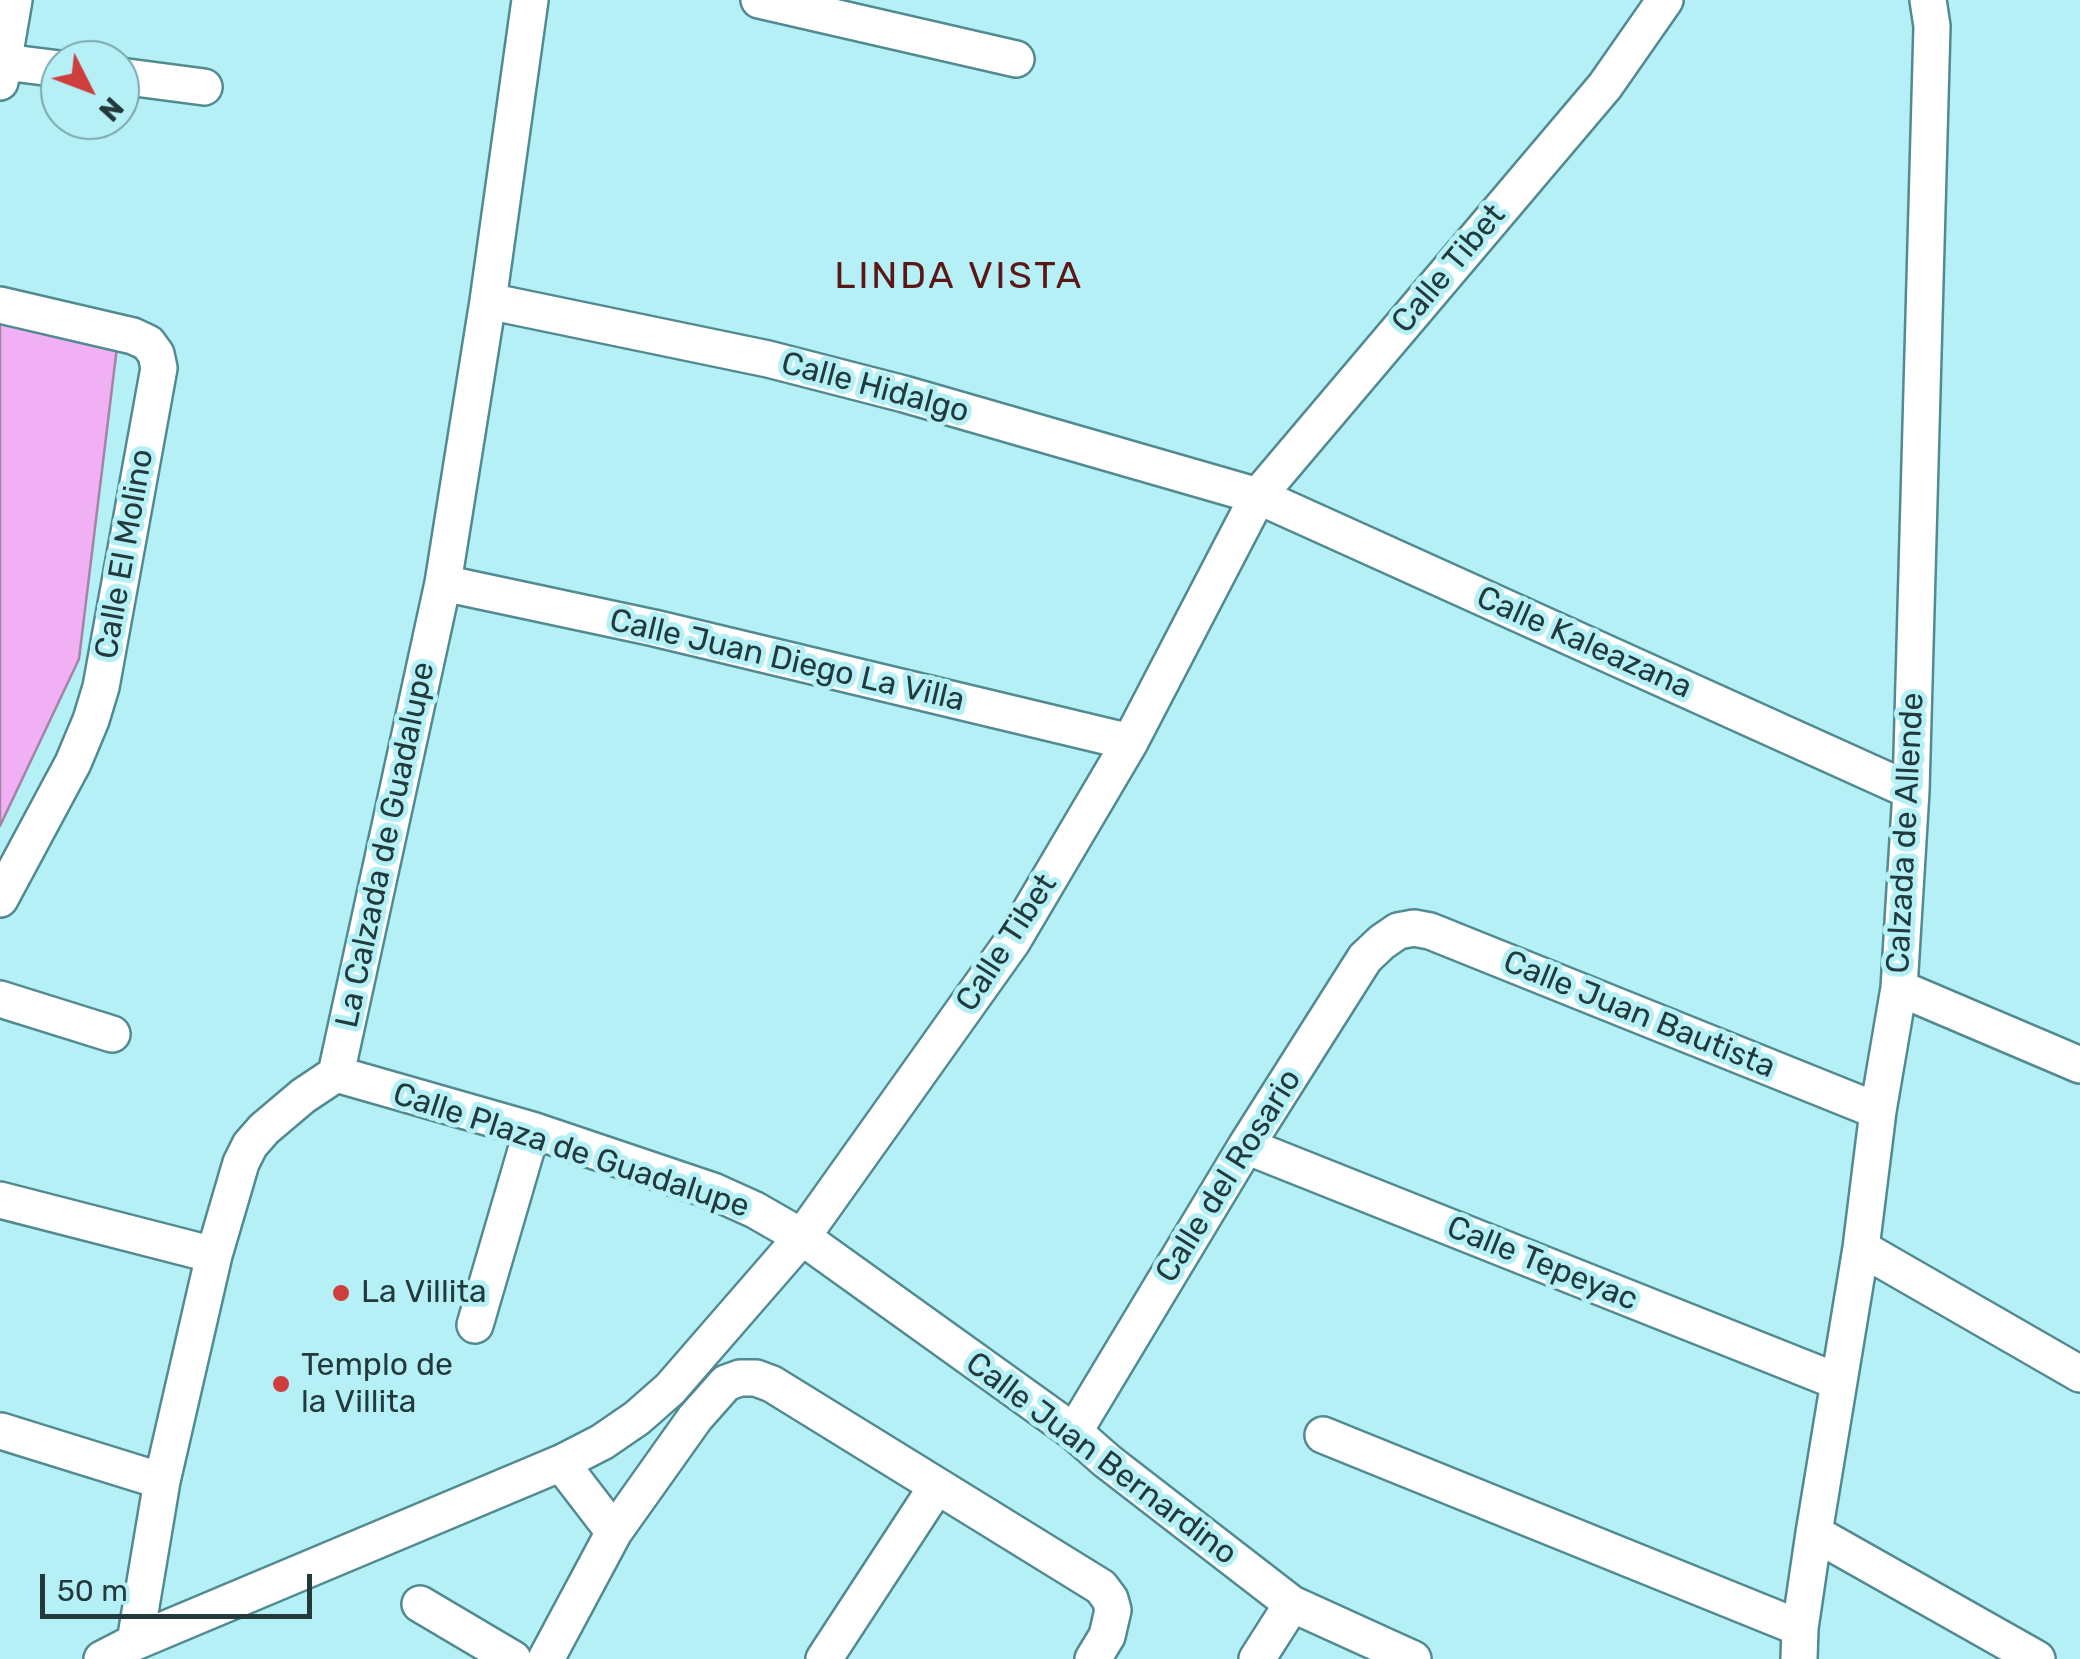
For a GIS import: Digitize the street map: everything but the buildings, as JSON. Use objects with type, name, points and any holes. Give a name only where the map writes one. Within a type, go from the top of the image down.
[{"type":"street","points":[[14,0],[2,72],[40,70]]},
{"type":"street","name":"La Calzada de Guadalupe","points":[[134,1642],[162,1482],[214,1255],[241,1163],[264,1129],[336,1074],[443,583],[530,0]]},
{"type":"street","points":[[759,0],[1016,59]]},
{"type":"street","name":"Calle Tibet","points":[[102,1659],[134,1642],[561,1462],[626,1426],[670,1389],[802,1238],[1012,942],[1130,742],[1258,496],[1605,86],[1664,0]]},
{"type":"street","name":"Calzada de Allende","points":[[1799,1644],[1899,988],[1911,791],[1932,26],[1928,0]]},
{"type":"street","points":[[140,78],[204,86]]},
{"type":"street","name":"Calle Hidalgo","points":[[488,301],[785,364],[904,394],[1258,496]]},
{"type":"street","name":"Calle El Molino","points":[[0,305],[133,336],[148,344],[156,354],[159,368],[91,720],[73,763],[0,899]]},
{"type":"street","name":"Calle Kaleazana","points":[[1258,496],[1911,791]]},
{"type":"street","name":"Calle Juan Diego La Villa","points":[[443,583],[654,628],[1130,742]]},
{"type":"street","name":"Calle Juan Bautista","points":[[1398,931],[1430,931],[1878,1112]]},
{"type":"street","name":"Calle del Rosario","points":[[1074,1432],[1246,1146],[1365,958],[1398,931]]},
{"type":"street","points":[[1899,988],[2080,1066]]},
{"type":"street","points":[[0,999],[112,1034]]},
{"type":"street","name":"Calle Plaza de Guadalupe","points":[[336,1074],[532,1130],[713,1191],[802,1238]]},
{"type":"street","points":[[475,1325],[532,1130]]},
{"type":"street","name":"Calle Tepeyac","points":[[1246,1146],[1839,1382]]},
{"type":"street","points":[[0,1200],[214,1255]]},
{"type":"street","name":"Calle Juan Bernardino","points":[[802,1238],[1074,1432],[1106,1462],[1292,1604],[1413,1659]]},
{"type":"street","points":[[1861,1248],[2080,1374]]},
{"type":"street","points":[[546,1659],[614,1532],[695,1418],[726,1384],[740,1378],[772,1384],[1101,1587],[1113,1610],[1107,1636],[1094,1659]]},
{"type":"street","points":[[2,1431],[162,1482]]},
{"type":"street","points":[[1323,1435],[1799,1644]]},
{"type":"street","points":[[561,1462],[614,1532]]},
{"type":"street","points":[[824,1659],[936,1486]]},
{"type":"street","points":[[1814,1533],[2037,1659]]},
{"type":"street","points":[[420,1604],[514,1659]]},
{"type":"street","points":[[1258,1659],[1292,1604]]},
{"type":"place","name":"La Villita","points":[[341,1293]]},
{"type":"place","name":"Templo de la Villita","points":[[281,1384]]},
{"type":"district","name":"LINDA VISTA","points":[[959,277]]}]
